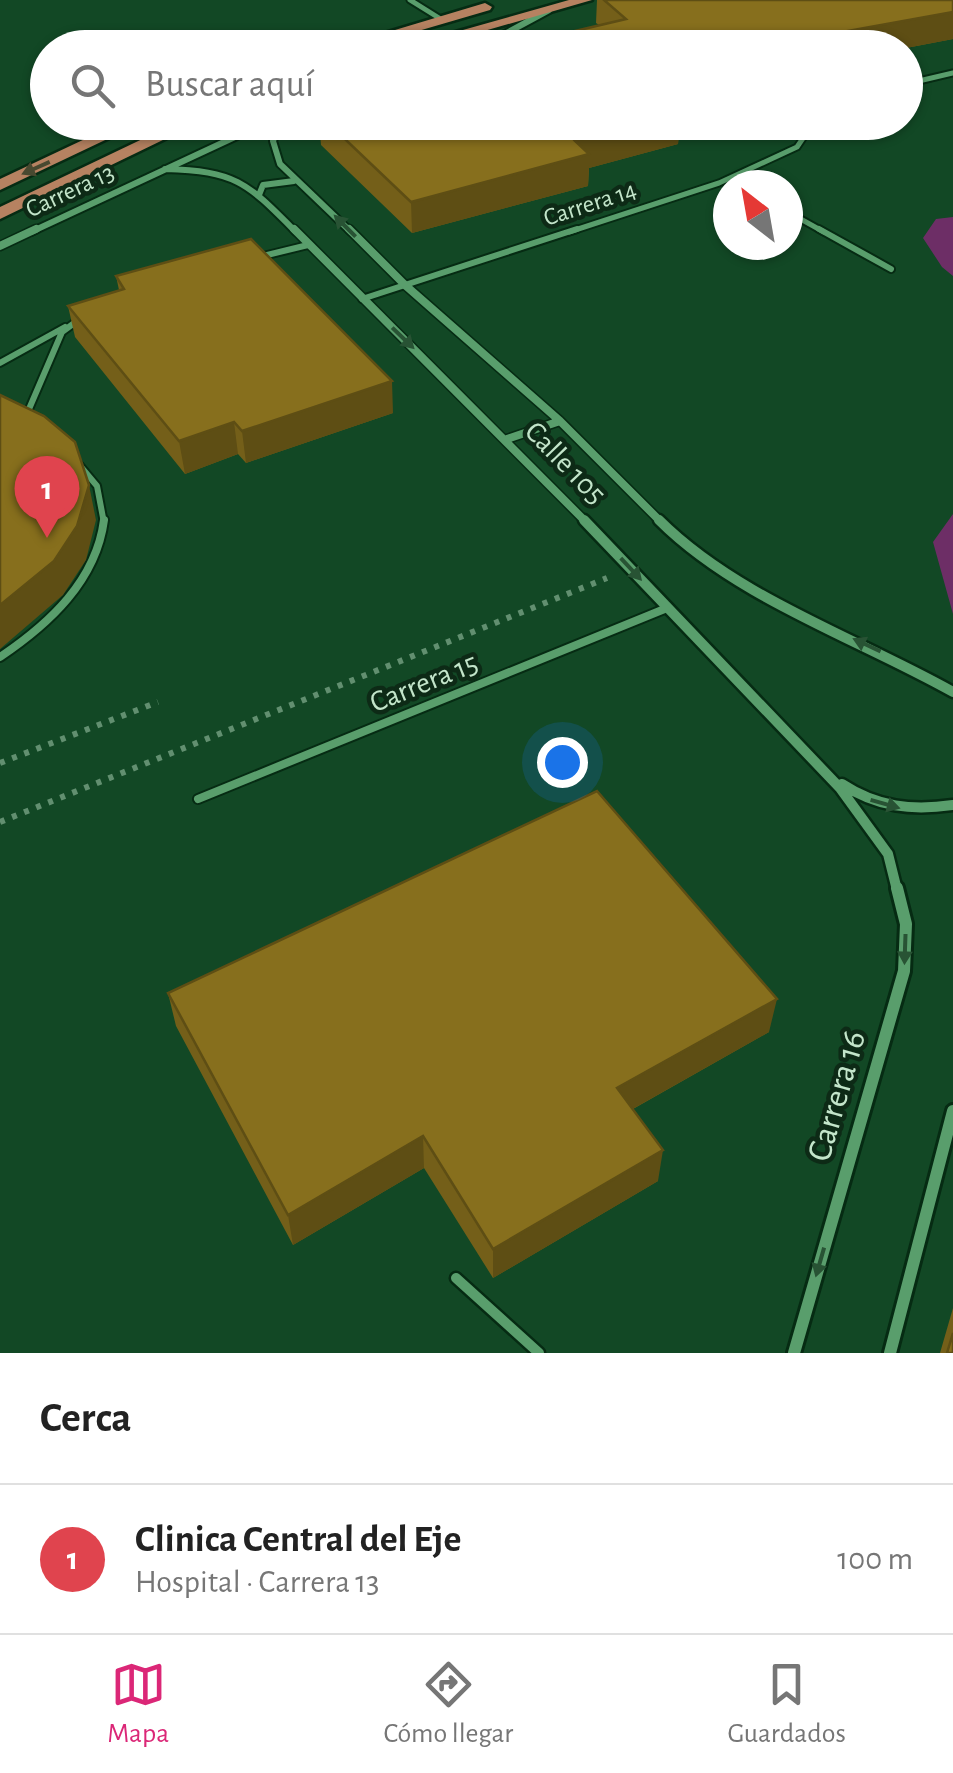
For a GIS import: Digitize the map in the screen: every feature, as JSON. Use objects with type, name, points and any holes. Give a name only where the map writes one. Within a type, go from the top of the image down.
[{"type":"main road","points":[[470,30],[585,0]]},
{"type":"main road","points":[[400,30],[495,4]]},
{"type":"main road","points":[[0,185],[96,140]]},
{"type":"main road","points":[[0,214],[152,140]]},
{"type":"street","points":[[512,30],[556,6]]},
{"type":"street","name":"Carrera 13","points":[[0,246],[228,140]]},
{"type":"street","name":"Calle 105","points":[[270,140],[272,155],[283,170],[302,183],[405,285],[560,421],[690,551],[743,585],[884,653],[953,692]]},
{"type":"street","name":"Calle 105","points":[[165,169],[222,174],[259,195],[507,439],[825,772],[888,854]]},
{"type":"street","points":[[259,195],[263,185],[272,181],[302,183]]},
{"type":"street","points":[[507,439],[560,421]]},
{"type":"street","points":[[825,772],[856,794],[892,808],[921,810],[953,805]]},
{"type":"street","name":"Carrera 16","points":[[794,1353],[904,971],[906,924],[888,854]]},
{"type":"street","points":[[890,1353],[953,1110]]},
{"type":"lane","points":[[410,0],[439,18]]},
{"type":"lane","points":[[923,80],[953,73]]},
{"type":"lane","name":"Carrera 14","points":[[747,170],[797,147],[802,140]]},
{"type":"lane","name":"Carrera 14","points":[[362,299],[713,185]]},
{"type":"lane","points":[[803,220],[891,270]]},
{"type":"lane","points":[[254,259],[308,245]]},
{"type":"lane","points":[[0,363],[82,318],[62,332],[22,425]]},
{"type":"lane","points":[[0,657],[62,610],[96,560],[104,511],[93,474],[64,452]]},
{"type":"lane","name":"Carrera 15","points":[[198,799],[667,608]]},
{"type":"lane","points":[[456,1278],[539,1353]]},
{"type":"path","points":[[0,822],[630,569]]},
{"type":"path","points":[[0,763],[158,702]]},
{"type":"shaded area","points":[[953,217],[953,276],[942,267],[923,238],[936,219]]},
{"type":"shaded area","points":[[953,514],[953,614],[933,542]]},
{"type":"building","points":[[604,0],[953,0],[953,12],[854,30],[579,30],[626,19]]},
{"type":"building","points":[[346,140],[579,140],[575,141],[589,154],[411,202]]},
{"type":"building","points":[[251,239],[392,381],[242,431],[234,422],[179,441],[68,306],[124,289],[116,276]]},
{"type":"building","points":[[0,395],[44,416],[75,442],[89,485],[77,526],[54,561],[0,605]]},
{"type":"building","points":[[597,791],[777,999],[617,1088],[663,1150],[493,1249],[423,1136],[288,1215],[168,993]]},
{"type":"place","name":"Clinica Central del Eje","points":[[47,538]]}]
